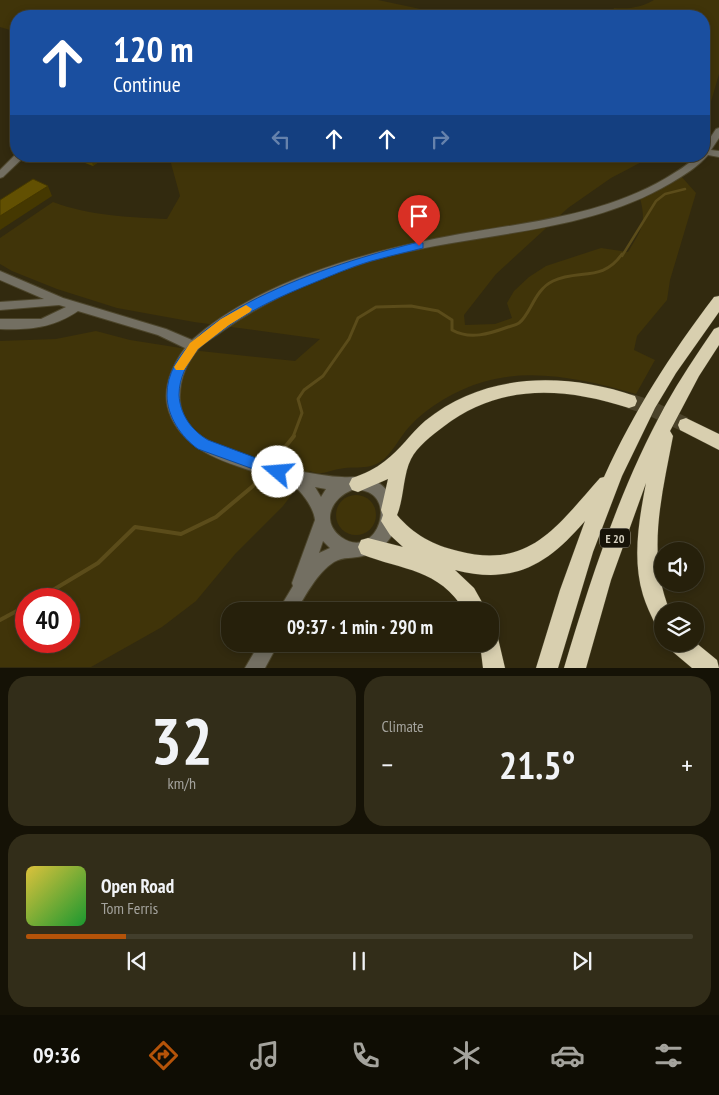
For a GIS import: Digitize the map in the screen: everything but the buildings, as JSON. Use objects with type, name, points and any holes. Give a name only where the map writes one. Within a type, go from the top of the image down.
[{"type":"highway","name":"E 20","points":[[547,668],[576,566],[614,476],[647,409],[670,370],[719,301]]},
{"type":"highway","name":"E 20","points":[[575,668],[620,522],[667,417],[688,379],[719,333]]},
{"type":"highway","points":[[353,485],[377,478],[402,459],[418,440],[458,406],[494,392],[515,388],[566,386],[604,392],[629,401]]},
{"type":"highway","points":[[656,602],[650,587],[646,567],[648,526],[667,417]]},
{"type":"highway","points":[[686,425],[719,443]]},
{"type":"highway","points":[[402,459],[390,516],[411,543],[460,563],[483,568],[525,561],[544,550],[559,537],[614,476]]},
{"type":"highway","points":[[359,548],[410,557],[430,565],[446,574],[470,602]]},
{"type":"highway","points":[[492,652],[494,668]]},
{"type":"highway","points":[[690,652],[709,668]]},
{"type":"street","points":[[710,145],[719,131]]},
{"type":"street","points":[[0,175],[14,162]]},
{"type":"street","points":[[293,602],[321,563],[328,557],[379,541],[386,532],[390,516],[386,500],[379,492],[369,486],[294,477],[246,462],[193,438],[179,419],[173,405],[173,388],[177,372],[194,346],[247,308],[273,295],[339,268],[404,249],[575,216],[614,205],[668,182],[696,162]]},
{"type":"street","points":[[0,276],[59,301],[162,332],[194,346]]},
{"type":"street","points":[[0,306],[59,301]]},
{"type":"street","points":[[0,324],[39,325],[57,320],[77,306]]},
{"type":"street","points":[[294,477],[310,492],[329,536],[342,546],[359,548]]},
{"type":"street","points":[[292,602],[330,495],[353,485]]},
{"type":"street","points":[[254,668],[264,652]]},
{"type":"shaded area","points":[[0,0],[378,0],[425,10],[10,10],[10,30],[0,27]]},
{"type":"shaded area","points":[[654,0],[719,0],[719,74],[710,105],[710,10],[613,10],[614,8],[644,5]]},
{"type":"shaded area","points":[[171,162],[642,162],[611,178],[568,208],[496,274],[464,315],[465,325],[495,324],[512,318],[507,303],[514,291],[529,277],[546,266],[601,248],[628,252],[642,226],[643,215],[640,198],[680,175],[696,193],[670,280],[667,300],[637,336],[634,350],[655,360],[636,394],[579,380],[540,376],[501,378],[463,389],[425,412],[405,431],[388,455],[375,465],[344,468],[321,473],[310,471],[283,506],[236,553],[196,601],[162,627],[91,667],[0,667],[0,341],[56,339],[96,331],[130,340],[200,351],[295,361],[320,339],[194,322],[117,308],[57,289],[12,271],[0,264],[0,238],[53,202],[95,213],[167,219],[180,196]]},
{"type":"shaded area","points":[[356,495],[370,501],[376,515],[370,529],[356,535],[342,529],[336,515],[342,501]]},
{"type":"waterway","points":[[622,256],[656,201],[665,194],[685,189]]},
{"type":"waterway","points":[[293,437],[302,413],[298,399],[304,390],[323,376],[349,339],[358,318],[376,307],[411,306],[438,311],[452,320],[452,330],[466,335],[487,334],[519,323],[527,314],[541,290],[553,281],[599,272],[615,263],[622,254]]},
{"type":"waterway","points":[[269,467],[294,436]]},
{"type":"waterway","points":[[56,588],[98,563],[135,527],[181,534],[216,517],[253,486],[265,472]]},
{"type":"waterway","points":[[0,620],[15,612]]},
{"type":"tunnel","points":[[629,401],[648,407],[686,425]]},
{"type":"slow traffic","points":[[180,367],[194,346],[225,322],[246,309]]},
{"type":"route","points":[[278,472],[246,462],[193,438],[179,419],[173,405],[173,388],[177,372],[194,346],[247,308],[273,295],[348,265],[419,246]]}]
